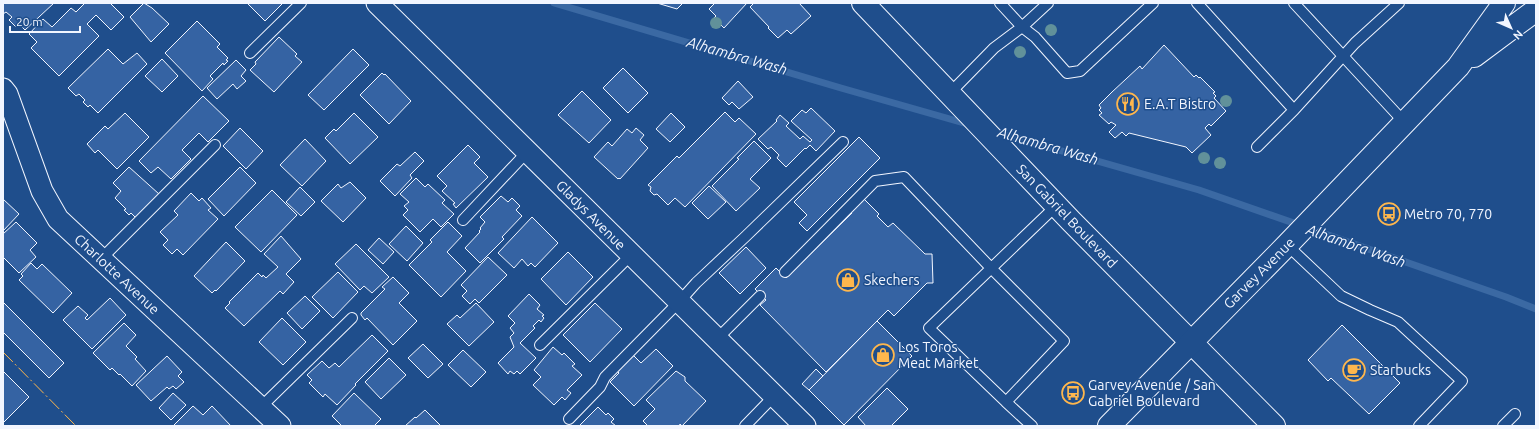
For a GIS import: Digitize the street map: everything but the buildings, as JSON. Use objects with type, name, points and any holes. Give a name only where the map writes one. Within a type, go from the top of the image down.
[{"type":"main road","name":"San Gabriel Boulevard","points":[[862,3],[1056,206],[1190,343],[1274,426]]},
{"type":"main road","name":"Garvey Avenue","points":[[1109,426],[1285,248],[1458,67],[1504,3]]},
{"type":"main road","name":"Garvey Avenue","points":[[1458,67],[1536,10]]},
{"type":"street","name":"Gladys Avenue","points":[[377,3],[805,426]]},
{"type":"street","name":"Charlotte Avenue","points":[[3,89],[7,94],[42,191],[58,219],[280,426]]},
{"type":"lane","points":[[250,54],[301,3]]},
{"type":"lane","points":[[1000,3],[1022,28],[1035,37],[1067,73],[1080,71],[1153,3]]},
{"type":"lane","points":[[946,91],[994,48],[1022,28],[1048,3]]},
{"type":"lane","points":[[1197,3],[1294,110]]},
{"type":"lane","points":[[1294,3],[1405,123]]},
{"type":"lane","points":[[1257,147],[1294,110],[1355,43],[1399,3]]},
{"type":"lane","points":[[569,419],[600,387],[605,377],[696,283],[843,142]]},
{"type":"lane","points":[[101,260],[215,145]]},
{"type":"lane","points":[[463,220],[527,152]]},
{"type":"lane","points":[[785,272],[875,181],[904,177],[991,268],[1064,341],[1006,402]]},
{"type":"lane","points":[[1032,426],[929,328],[1056,206]]},
{"type":"lane","points":[[1285,248],[1341,296],[1398,322],[1462,381],[1419,426]]},
{"type":"lane","points":[[540,345],[631,255]]},
{"type":"lane","points":[[717,339],[760,296]]},
{"type":"lane","points":[[261,408],[352,318]]},
{"type":"lane","points":[[745,426],[774,396]]},
{"type":"lane","points":[[1503,426],[1515,414]]},
{"type":"waterway","name":"Alhambra Wash","points":[[554,3],[971,125]]},
{"type":"waterway","name":"Alhambra Wash","points":[[995,132],[1199,190],[1506,297],[1536,309]]},
{"type":"power","points":[[3,352],[76,426]]},
{"type":"place","name":"E.A.T Bistro","points":[[1128,104]]},
{"type":"place","name":"Metro 70, 770","points":[[1389,214]]},
{"type":"place","name":"Skechers","points":[[848,280]]},
{"type":"place","name":"Los Toros Meat Market","points":[[883,355]]},
{"type":"place","name":"Starbucks","points":[[1354,370]]},
{"type":"place","name":"Garvey Avenue / San Gabriel Boulevard","points":[[1073,393]]}]
